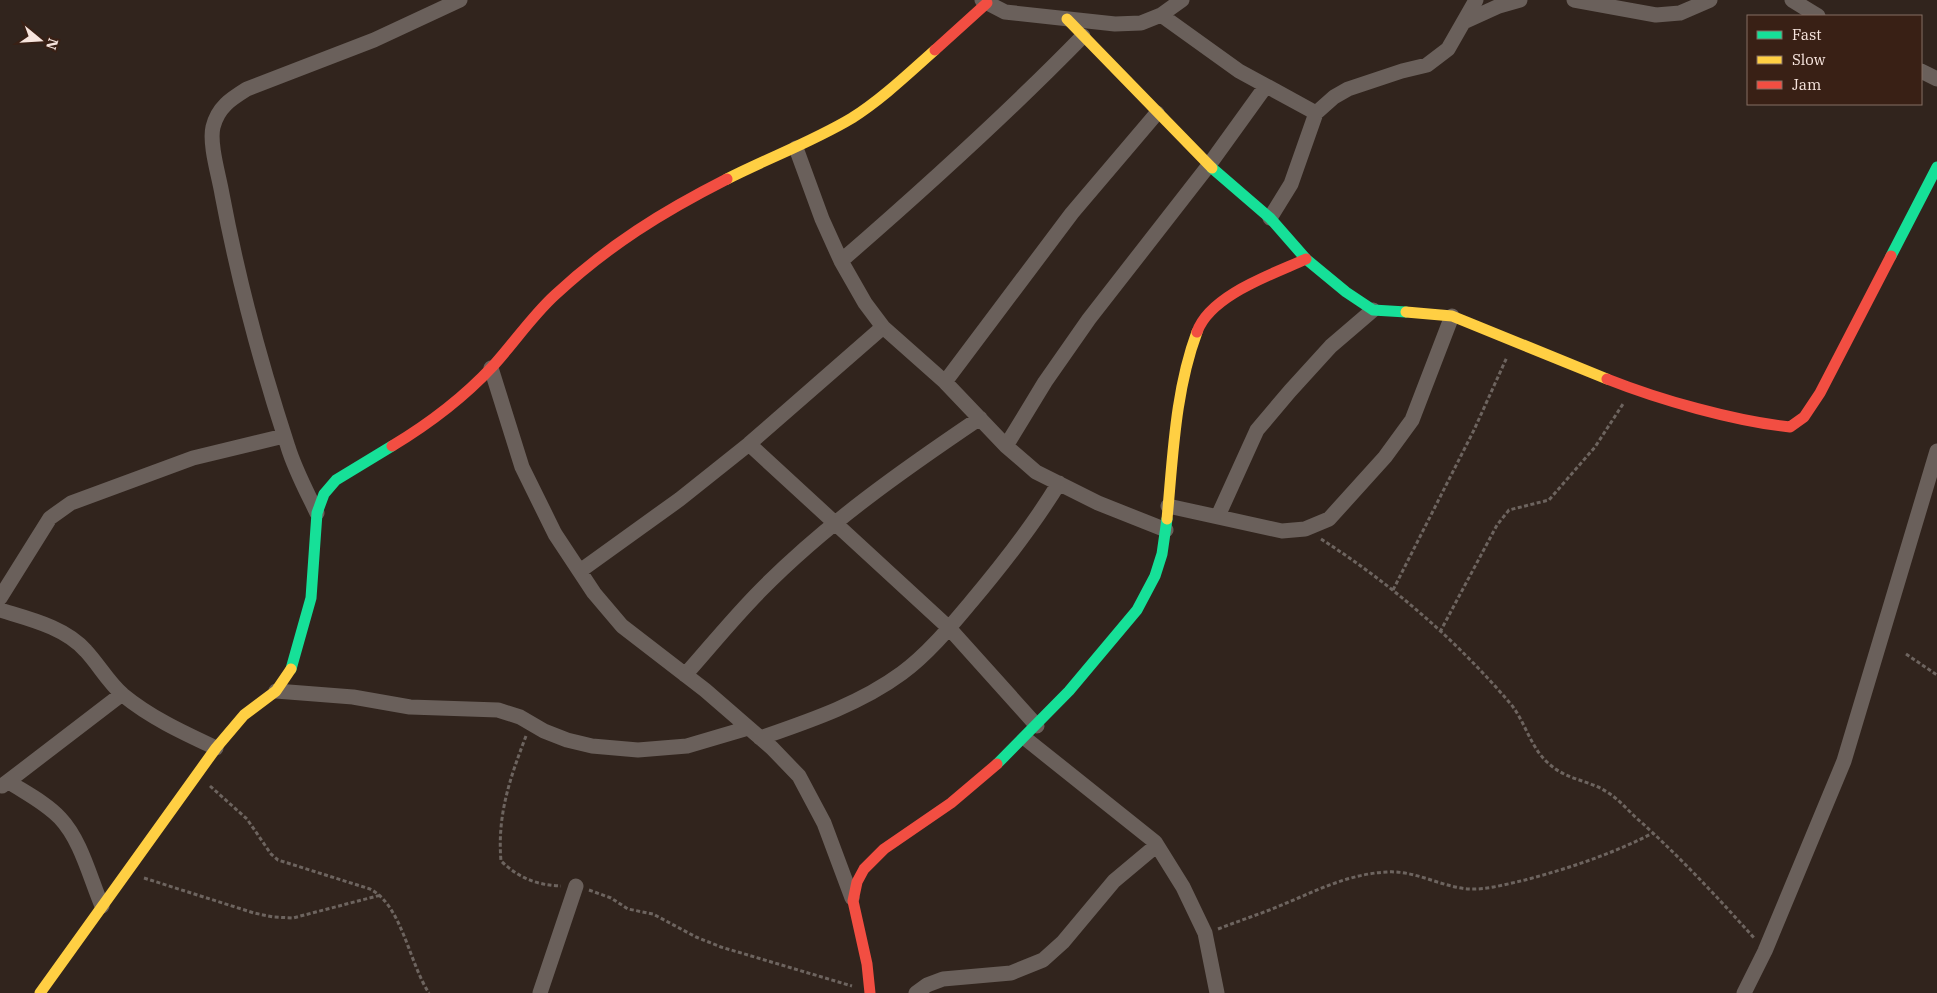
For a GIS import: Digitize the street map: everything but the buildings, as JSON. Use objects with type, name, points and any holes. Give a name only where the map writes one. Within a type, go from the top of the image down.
[{"type":"street","points":[[317,513],[284,436],[256,341],[230,237],[214,155],[212,128],[219,111],[228,101],[247,89],[374,40],[460,0]]},
{"type":"street","points":[[40,993],[216,748],[244,715],[276,691],[291,668],[311,598],[317,513],[324,494],[336,480],[404,439],[455,400],[491,368],[554,296],[609,249],[668,209],[748,168],[796,148],[852,118],[905,77],[984,2],[1004,12],[1067,19],[1141,23],[1160,15],[1182,0]]},
{"type":"street","points":[[1270,218],[1291,184],[1316,114],[1334,97],[1348,89],[1402,71],[1427,65],[1448,49],[1466,21],[1476,0]]},
{"type":"street","points":[[1466,21],[1499,6],[1520,0]]},
{"type":"street","points":[[1574,0],[1656,15],[1680,13],[1710,0]]},
{"type":"street","points":[[1792,0],[1816,15]]},
{"type":"street","points":[[1160,15],[1239,71],[1316,114]]},
{"type":"street","points":[[1067,19],[1209,165],[1270,218],[1306,259],[1346,292],[1373,310],[1452,316],[1632,389],[1723,414],[1772,425],[1790,427],[1804,417],[1820,392],[1937,167]]},
{"type":"street","points":[[841,261],[957,160],[1023,98],[1083,36]]},
{"type":"street","points":[[1922,71],[1937,79]]},
{"type":"street","points":[[1006,446],[1045,382],[1089,319],[1209,165],[1266,86]]},
{"type":"street","points":[[945,382],[1072,214],[1157,112]]},
{"type":"street","points":[[796,148],[822,219],[841,261],[865,303],[883,327],[945,382],[1006,446],[1036,472],[1098,503],[1166,530]]},
{"type":"street","points":[[852,898],[861,875],[874,856],[893,841],[931,818],[981,780],[1026,739],[1093,665],[1146,595],[1160,562],[1166,530],[1185,372],[1195,333],[1206,315],[1227,300],[1257,281],[1306,259]]},
{"type":"street","points":[[1218,516],[1257,430],[1331,346],[1373,310]]},
{"type":"street","points":[[1168,506],[1282,531],[1305,529],[1328,519],[1385,457],[1412,420],[1452,316]]},
{"type":"street","points":[[580,571],[680,499],[749,444],[883,327]]},
{"type":"street","points":[[491,368],[522,466],[555,534],[594,593],[622,626],[685,675],[760,738],[799,776],[824,823],[852,898],[872,992]]},
{"type":"street","points":[[685,675],[761,590],[836,522],[909,466],[980,418]]},
{"type":"street","points":[[0,598],[50,518],[71,502],[193,458],[284,436]]},
{"type":"street","points":[[749,444],[836,522],[949,628],[1037,726]]},
{"type":"street","points":[[1744,993],[1765,951],[1844,761],[1937,451]]},
{"type":"street","points":[[760,738],[846,705],[901,674],[926,653],[949,628],[1034,524],[1059,483]]},
{"type":"street","points":[[0,610],[44,624],[66,634],[86,650],[102,673],[122,694],[167,725],[216,748]]},
{"type":"street","points":[[276,691],[353,697],[410,707],[498,710],[566,740],[592,746],[638,750],[686,746],[748,728]]},
{"type":"street","points":[[102,906],[72,836],[60,818],[45,805],[4,784],[122,694]]},
{"type":"street","points":[[1026,739],[1157,845],[1183,887],[1205,933],[1217,993]]},
{"type":"street","points":[[916,993],[927,985],[943,979],[1011,973],[1043,960],[1063,942],[1114,880],[1157,845]]},
{"type":"street","points":[[540,993],[576,886]]},
{"type":"path","points":[[1393,590],[1474,430],[1515,341]]},
{"type":"path","points":[[1440,632],[1503,517],[1509,510],[1549,500],[1595,447],[1632,389]]},
{"type":"path","points":[[1305,529],[1350,558],[1393,590],[1440,632],[1490,680],[1513,707],[1537,752],[1549,764],[1566,777],[1592,784],[1608,792],[1653,833],[1714,894],[1765,951]]},
{"type":"path","points":[[1906,654],[1937,675]]},
{"type":"path","points":[[531,724],[512,770],[503,801],[499,835],[501,861],[515,874],[531,882],[576,886],[610,898],[628,909],[653,914],[696,937],[721,947],[768,963],[872,992]]},
{"type":"path","points":[[196,776],[224,796],[247,819],[271,854],[278,860],[370,889],[382,895],[390,906],[410,956],[429,993]]},
{"type":"path","points":[[1205,933],[1272,909],[1318,888],[1357,877],[1388,872],[1417,876],[1469,889],[1498,887],[1621,850],[1653,833]]},
{"type":"path","points":[[126,872],[254,913],[273,917],[293,918],[382,895]]},
{"type":"traffic: fast","points":[[1891,256],[1937,167]]},
{"type":"traffic: fast","points":[[1212,168],[1270,218],[1306,259],[1346,292],[1373,310],[1406,312]]},
{"type":"traffic: fast","points":[[291,669],[311,598],[317,513],[324,494],[336,480],[392,446]]},
{"type":"traffic: fast","points":[[997,764],[1069,691],[1137,610],[1155,576],[1162,554],[1167,519]]},
{"type":"traffic: slow","points":[[1067,19],[1212,168]]},
{"type":"traffic: slow","points":[[727,179],[821,135],[852,118],[885,94],[935,50]]},
{"type":"traffic: slow","points":[[1406,312],[1452,316],[1607,379]]},
{"type":"traffic: slow","points":[[1167,519],[1179,400],[1197,332]]},
{"type":"traffic: slow","points":[[40,993],[216,748],[244,715],[276,691],[291,669]]},
{"type":"traffic: jam","points":[[935,50],[987,3]]},
{"type":"traffic: jam","points":[[392,446],[419,429],[458,399],[493,366],[547,303],[596,260],[658,217],[727,179]]},
{"type":"traffic: jam","points":[[1607,379],[1650,395],[1697,409],[1745,420],[1790,427],[1804,417],[1820,393],[1891,256]]},
{"type":"traffic: jam","points":[[1197,332],[1204,319],[1228,297],[1260,279],[1306,259]]},
{"type":"traffic: jam","points":[[870,993],[867,964],[853,901],[857,882],[864,869],[884,849],[951,803],[997,764]]}]
